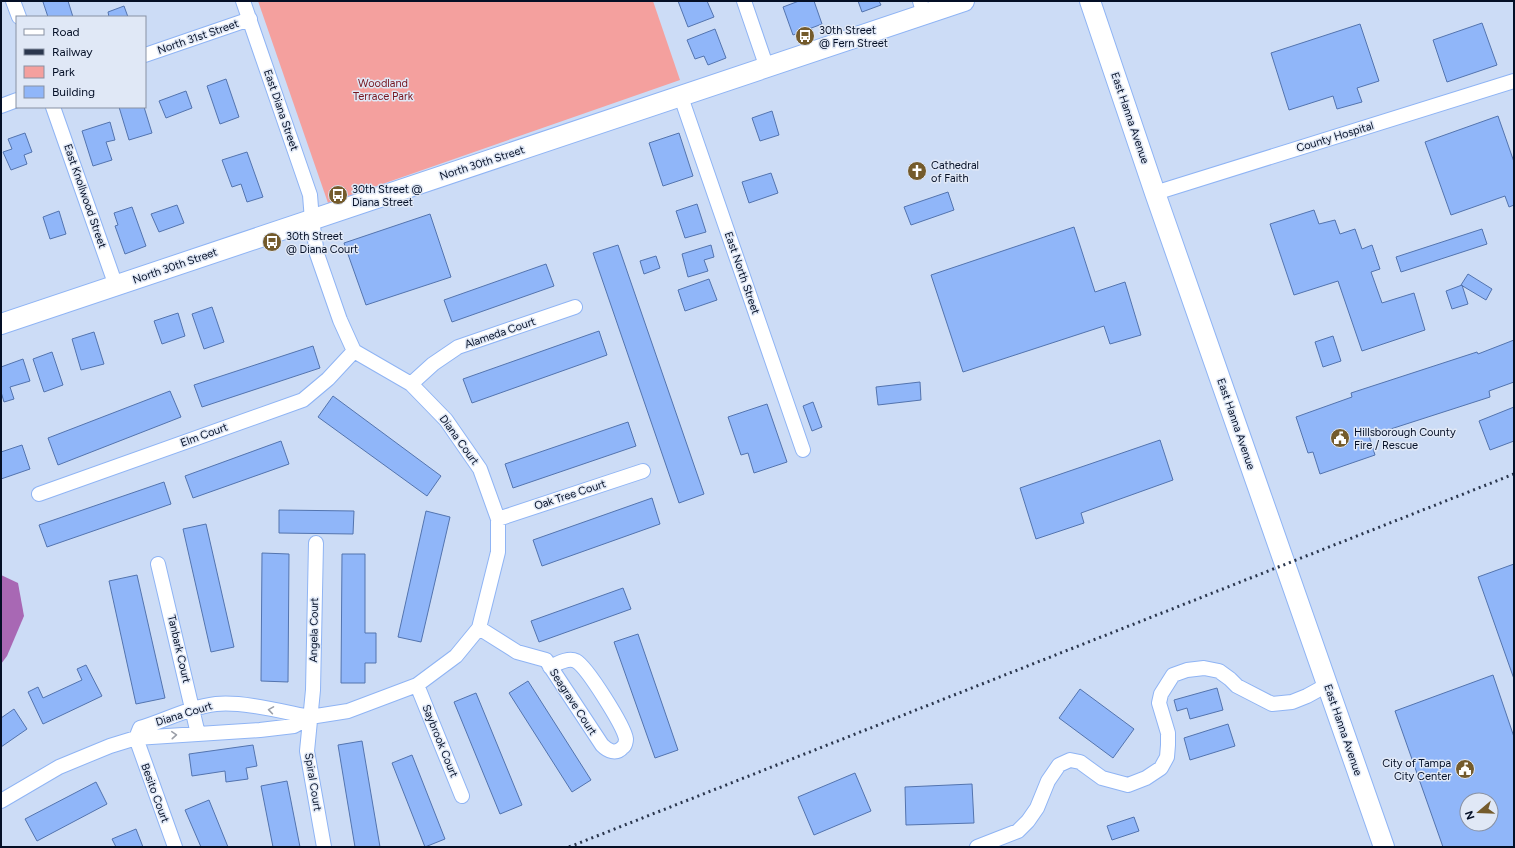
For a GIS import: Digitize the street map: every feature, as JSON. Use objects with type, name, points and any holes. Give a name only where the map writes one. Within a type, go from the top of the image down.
[{"type":"street","points":[[13,1],[19,16]]},
{"type":"street","name":"East Diana Street","points":[[243,1],[310,195],[312,220]]},
{"type":"street","points":[[744,1],[767,68]]},
{"type":"street","name":"North 30th Street","points":[[1,324],[767,68],[922,8],[964,1]]},
{"type":"street","name":"East Hanna Avenue","points":[[1090,1],[1384,847]]},
{"type":"street","name":"North 31st Street","points":[[146,56],[250,19]]},
{"type":"street","name":"County Hospital","points":[[1156,193],[1514,81]]},
{"type":"street","name":"East North Street","points":[[681,97],[803,450]]},
{"type":"street","points":[[1,106],[16,100]]},
{"type":"street","name":"East Knollwood Street","points":[[53,108],[116,286]]},
{"type":"street","points":[[312,220],[317,254],[340,320],[354,351]]},
{"type":"street","name":"Alameda Court","points":[[411,384],[433,364],[458,348],[575,307]]},
{"type":"street","name":"Diana Court","points":[[136,738],[140,728],[193,709],[217,704],[240,704],[310,717],[348,711],[417,685],[456,656],[479,628],[498,552],[498,519],[480,468],[446,420],[411,384],[354,351]]},
{"type":"street","name":"Elm Court","points":[[39,494],[303,400],[328,379],[354,351]]},
{"type":"street","name":"Oak Tree Court","points":[[498,519],[643,471]]},
{"type":"street","name":"Angela Court","points":[[310,717],[313,690],[316,543]]},
{"type":"street","name":"Tanbark Court","points":[[158,564],[198,734]]},
{"type":"street","name":"Seagrave Court","points":[[479,628],[517,652],[546,660],[550,667],[602,746],[613,752],[618,751],[624,746],[626,739],[613,710],[584,668],[576,661],[569,660],[550,667]]},
{"type":"street","points":[[977,847],[1018,831],[1028,821],[1037,808],[1042,792],[1059,765],[1070,760],[1080,762],[1102,778],[1128,785],[1146,778],[1161,768],[1167,757],[1168,733],[1160,703],[1161,694],[1173,675],[1192,668],[1204,668],[1218,671],[1237,686],[1272,704],[1292,702],[1327,685]]},
{"type":"street","name":"Saybrook Court","points":[[417,685],[462,796]]},
{"type":"street","name":"Diana Court","points":[[1,801],[59,767],[110,746],[136,738],[260,730],[294,726],[310,717]]},
{"type":"street","name":"Spiral Court","points":[[310,717],[307,751],[324,847]]},
{"type":"street","name":"Besito Court","points":[[136,738],[175,847]]},
{"type":"green space","name":"Woodland Terrace Park","points":[[258,1],[653,1],[680,80],[328,203]]},
{"type":"shaded area","points":[[1,575],[18,583],[24,616],[7,656],[1,664]]},
{"type":"building","points":[[68,1],[73,16],[48,16],[43,2]]},
{"type":"building","points":[[678,1],[707,1],[714,17],[688,27]]},
{"type":"building","points":[[799,1],[814,1],[822,24],[793,35],[783,7]]},
{"type":"building","points":[[858,1],[879,1],[881,5],[862,12]]},
{"type":"building","points":[[124,6],[128,16],[109,16],[108,12]]},
{"type":"building","points":[[1482,23],[1497,65],[1447,82],[1433,40]]},
{"type":"building","points":[[1360,24],[1379,81],[1357,88],[1362,102],[1337,109],[1333,96],[1289,110],[1271,53]]},
{"type":"building","points":[[715,29],[726,58],[708,65],[704,56],[695,59],[687,40]]},
{"type":"building","points":[[226,79],[239,117],[220,124],[207,86]]},
{"type":"building","points":[[186,91],[192,108],[166,118],[159,101]]},
{"type":"building","points":[[119,108],[144,108],[152,133],[129,140]]},
{"type":"building","points":[[772,111],[779,135],[760,141],[752,118]]},
{"type":"building","points":[[1498,116],[1514,162],[1514,205],[1509,207],[1505,196],[1451,215],[1425,142]]},
{"type":"building","points":[[110,122],[115,140],[106,142],[112,160],[93,166],[82,131]]},
{"type":"building","points":[[25,133],[32,152],[24,155],[27,164],[11,170],[3,152],[12,149],[8,139]]},
{"type":"building","points":[[679,133],[693,176],[663,186],[649,143]]},
{"type":"building","points":[[247,152],[263,197],[247,202],[241,184],[232,187],[222,160]]},
{"type":"building","points":[[771,173],[778,193],[749,203],[742,182]]},
{"type":"building","points":[[948,192],[954,210],[911,225],[904,207]]},
{"type":"building","points":[[697,204],[706,232],[685,238],[676,211]]},
{"type":"building","points":[[177,205],[184,223],[159,232],[151,214]]},
{"type":"building","points":[[132,207],[146,246],[125,254],[115,226],[118,225],[114,213]]},
{"type":"building","points":[[1314,210],[1319,224],[1335,220],[1340,234],[1355,229],[1362,249],[1372,245],[1380,269],[1371,272],[1382,303],[1414,293],[1425,330],[1362,351],[1338,281],[1294,295],[1270,224]]},
{"type":"building","points":[[59,211],[66,234],[50,239],[43,217]]},
{"type":"building","points":[[430,214],[451,277],[366,305],[344,243]]},
{"type":"building","points":[[1074,227],[1095,292],[1125,282],[1141,335],[1110,344],[1104,326],[963,372],[931,275]]},
{"type":"building","points":[[1482,229],[1487,244],[1401,272],[1396,257]]},
{"type":"building","points":[[618,245],[704,494],[679,503],[593,253]]},
{"type":"building","points":[[711,245],[714,257],[704,260],[708,271],[688,277],[682,254]]},
{"type":"building","points":[[656,256],[660,268],[644,274],[640,261]]},
{"type":"building","points":[[546,264],[554,286],[452,322],[444,300]]},
{"type":"building","points":[[1468,274],[1492,289],[1486,300],[1461,285]]},
{"type":"building","points":[[709,279],[717,300],[685,311],[678,290]]},
{"type":"building","points":[[1462,285],[1468,304],[1452,309],[1446,291]]},
{"type":"building","points":[[212,307],[224,342],[204,349],[192,314]]},
{"type":"building","points":[[178,313],[185,336],[162,344],[154,321]]},
{"type":"building","points":[[599,331],[607,355],[472,403],[463,379]]},
{"type":"building","points":[[94,332],[104,364],[81,370],[72,339]]},
{"type":"building","points":[[1333,336],[1341,361],[1323,367],[1315,342]]},
{"type":"building","points":[[1514,340],[1514,382],[1489,391],[1490,397],[1369,436],[1375,455],[1320,474],[1313,452],[1308,453],[1296,417],[1352,397],[1351,393],[1477,352],[1478,354]]},
{"type":"building","points":[[313,346],[320,368],[202,407],[194,385]]},
{"type":"building","points":[[52,352],[63,385],[44,392],[33,359]]},
{"type":"building","points":[[23,359],[30,381],[10,387],[14,399],[4,402],[1,392],[1,367]]},
{"type":"building","points":[[920,382],[921,400],[878,405],[876,387]]},
{"type":"building","points":[[170,391],[181,417],[58,465],[48,438]]},
{"type":"building","points":[[333,396],[441,476],[427,496],[318,417]]},
{"type":"building","points":[[813,402],[822,427],[812,431],[803,406]]},
{"type":"building","points":[[767,404],[787,462],[754,473],[748,453],[741,455],[728,417]]},
{"type":"building","points":[[1514,407],[1514,441],[1490,450],[1479,421]]},
{"type":"building","points":[[628,422],[636,446],[513,488],[505,464]]},
{"type":"building","points":[[1160,440],[1173,480],[1081,513],[1084,523],[1036,539],[1020,488]]},
{"type":"building","points":[[281,441],[289,464],[193,498],[185,476]]},
{"type":"building","points":[[22,445],[30,469],[1,479],[1,452]]},
{"type":"building","points":[[164,482],[171,504],[47,547],[39,525]]},
{"type":"building","points":[[652,498],[660,524],[542,566],[533,540]]},
{"type":"building","points":[[279,510],[354,511],[353,534],[279,533]]},
{"type":"building","points":[[426,511],[450,517],[421,642],[398,637]]},
{"type":"building","points":[[206,524],[234,647],[211,652],[183,529]]},
{"type":"building","points":[[262,553],[289,554],[288,682],[261,681]]},
{"type":"building","points":[[342,554],[365,554],[365,633],[376,633],[376,663],[365,663],[365,683],[341,683]]},
{"type":"building","points":[[1514,564],[1514,679],[1478,577]]},
{"type":"building","points":[[137,575],[165,698],[136,704],[109,581]]},
{"type":"building","points":[[623,588],[631,609],[539,642],[531,621]]},
{"type":"building","points":[[638,634],[678,750],[655,758],[614,642]]},
{"type":"building","points":[[86,665],[102,696],[43,724],[28,692],[38,687],[43,698],[82,680],[77,669]]},
{"type":"building","name":"City of Tampa City Center","points":[[1493,675],[1514,737],[1514,847],[1443,847],[1395,711]]},
{"type":"building","points":[[528,681],[591,780],[572,792],[509,693]]},
{"type":"building","points":[[1217,688],[1223,710],[1190,719],[1187,708],[1177,711],[1174,700]]},
{"type":"building","points":[[1080,689],[1134,729],[1113,758],[1059,718]]},
{"type":"building","points":[[476,693],[522,805],[500,814],[454,702]]},
{"type":"building","points":[[14,709],[27,729],[1,747],[1,718]]},
{"type":"building","points":[[1228,724],[1235,746],[1190,760],[1184,738]]},
{"type":"building","points":[[362,741],[380,847],[355,847],[338,745]]},
{"type":"building","points":[[253,745],[257,766],[246,768],[248,779],[226,782],[225,771],[192,776],[189,754]]},
{"type":"building","points":[[412,755],[445,839],[425,847],[392,763]]},
{"type":"building","points":[[855,773],[871,811],[814,835],[798,797]]},
{"type":"building","points":[[287,781],[300,847],[273,847],[261,786]]},
{"type":"building","points":[[96,782],[107,804],[37,841],[25,819]]},
{"type":"building","points":[[972,784],[974,823],[906,825],[905,787]]},
{"type":"building","points":[[209,800],[228,847],[201,847],[185,810]]},
{"type":"building","points":[[1134,817],[1139,831],[1112,840],[1107,826]]},
{"type":"building","points":[[136,829],[143,847],[116,847],[112,839]]},
{"type":"railway","points":[[569,847],[1514,474]]},
{"type":"place","name":"30th Street @ Fern Street","points":[[805,36]]},
{"type":"place","name":"Cathedral of Faith","points":[[917,171]]},
{"type":"place","name":"30th Street @ Diana Street","points":[[338,195]]},
{"type":"place","name":"30th Street @ Diana Court","points":[[272,242]]},
{"type":"place","name":"Hillsborough County Fire / Rescue","points":[[1340,438]]},
{"type":"place","name":"City of Tampa City Center","points":[[1465,769]]}]
